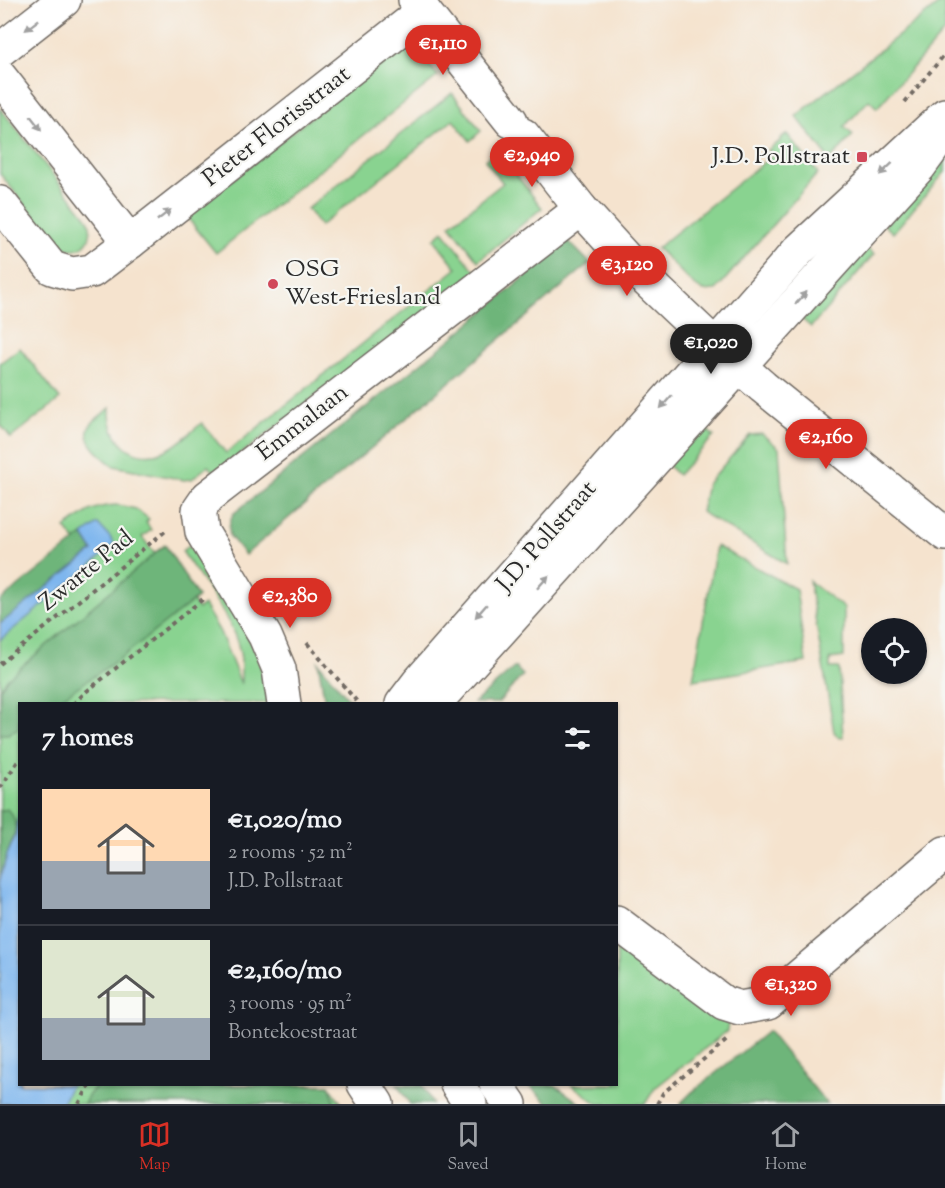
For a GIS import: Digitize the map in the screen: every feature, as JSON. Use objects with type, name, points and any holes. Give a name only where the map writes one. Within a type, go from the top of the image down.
[{"type":"street","points":[[0,50],[64,0]]},
{"type":"street","points":[[420,6],[581,209],[641,275],[727,356],[945,534]]},
{"type":"street","name":"Pieter Florisstraat","points":[[0,203],[52,268],[72,274],[92,271],[420,6]]},
{"type":"street","points":[[0,77],[130,242]]},
{"type":"street","name":"J.D. Pollstraat","points":[[436,702],[727,356],[799,250],[945,115]]},
{"type":"street","name":"J.D. Pollstraat","points":[[403,702],[418,682],[727,356],[919,167],[945,131]]},
{"type":"street","name":"Emmalaan","points":[[199,510],[208,497],[581,209]]},
{"type":"street","points":[[199,510],[202,532],[265,636],[279,669],[284,702]]},
{"type":"street","points":[[618,924],[724,1003],[740,1008],[768,1003],[945,853]]},
{"type":"street","points":[[365,1086],[377,1104]]},
{"type":"street","points":[[458,1086],[470,1104]]},
{"type":"street","points":[[497,1086],[510,1104]]},
{"type":"path","name":"Zwarte Pad","points":[[0,664],[167,530],[199,510]]},
{"type":"path","points":[[75,702],[230,578]]},
{"type":"path","points":[[265,636],[299,633],[358,702]]},
{"type":"path","points":[[0,788],[18,761]]},
{"type":"path","points":[[657,1104],[663,1093],[727,1040]]},
{"type":"path","points":[[79,1104],[89,1086]]},
{"type":"green space","points":[[944,0],[945,31],[877,108],[869,100],[844,127],[853,135],[830,160],[796,116]]},
{"type":"green space","points":[[409,40],[438,76],[216,253],[186,216]]},
{"type":"green space","points":[[452,93],[481,131],[470,141],[453,120],[320,226],[307,209]]},
{"type":"green space","points":[[0,108],[88,219],[90,236],[83,246],[70,249],[55,242],[0,174]]},
{"type":"green space","points":[[787,134],[818,173],[716,290],[703,291],[657,248],[773,155],[768,150]]},
{"type":"green space","points":[[497,150],[542,208],[478,261],[450,225],[503,183],[485,160]]},
{"type":"green space","points":[[945,157],[945,172],[893,233],[884,225]]},
{"type":"green space","points":[[443,231],[476,272],[215,474],[208,466],[192,479],[184,480],[114,466],[102,457],[90,443],[88,431],[90,426],[110,408],[113,430],[118,439],[133,451],[153,454],[169,449],[202,423],[226,453],[457,268],[434,239]]},
{"type":"green space","points":[[568,241],[590,263],[245,555],[229,535],[233,514],[441,347]]},
{"type":"green space","points":[[865,246],[874,254],[811,327],[798,316]]},
{"type":"green space","points":[[20,348],[60,399],[11,438],[0,424],[0,363]]},
{"type":"green space","points":[[700,424],[714,436],[678,475],[665,463]]},
{"type":"green space","points":[[762,434],[779,448],[787,564],[701,512],[707,484],[750,435]]},
{"type":"green space","points":[[118,505],[136,509],[149,519],[146,522],[151,530],[142,537],[154,553],[165,545],[198,597],[193,602],[198,609],[204,605],[220,632],[241,684],[241,660],[233,632],[217,603],[182,551],[189,545],[236,614],[258,656],[269,702],[18,702],[18,1086],[330,1086],[342,1104],[0,1104],[0,639],[113,544],[98,524],[75,541],[65,528],[84,514]]},
{"type":"green space","points":[[83,535],[93,551],[0,624],[0,601]]},
{"type":"green space","points":[[165,545],[198,597],[122,657],[55,702],[18,702],[18,729],[8,734],[0,734],[0,689],[7,679]]},
{"type":"green space","points":[[716,546],[796,589],[806,662],[693,680]]},
{"type":"green space","points":[[809,581],[844,608],[844,657],[830,659],[830,668],[839,668],[843,737],[839,738],[834,732]]},
{"type":"green space","points":[[318,662],[351,702],[325,702]]},
{"type":"green space","points":[[515,667],[523,675],[499,702],[475,702]]},
{"type":"green space","points":[[7,809],[15,820],[16,826],[0,879],[0,811]]},
{"type":"green space","points":[[618,934],[728,1023],[727,1031],[655,1088],[645,1104],[598,1104],[573,1086],[618,1086]]},
{"type":"green space","points":[[768,1031],[827,1104],[680,1104],[692,1092]]},
{"type":"green space","points":[[96,1086],[329,1086],[334,1099],[333,1104],[84,1104]]},
{"type":"green space","points":[[398,1086],[423,1086],[433,1104],[410,1104]]},
{"type":"green space","points":[[530,1086],[556,1086],[581,1104],[548,1104]]},
{"type":"water","points":[[98,524],[114,544],[0,640],[0,624],[93,551],[83,535]]},
{"type":"water","points":[[18,818],[18,1086],[71,1086],[62,1104],[0,1104],[0,879],[15,837]]},
{"type":"place","name":"J.D. Pollstraat","points":[[862,157]]},
{"type":"place","name":"OSG West-Friesland","points":[[273,284]]}]
